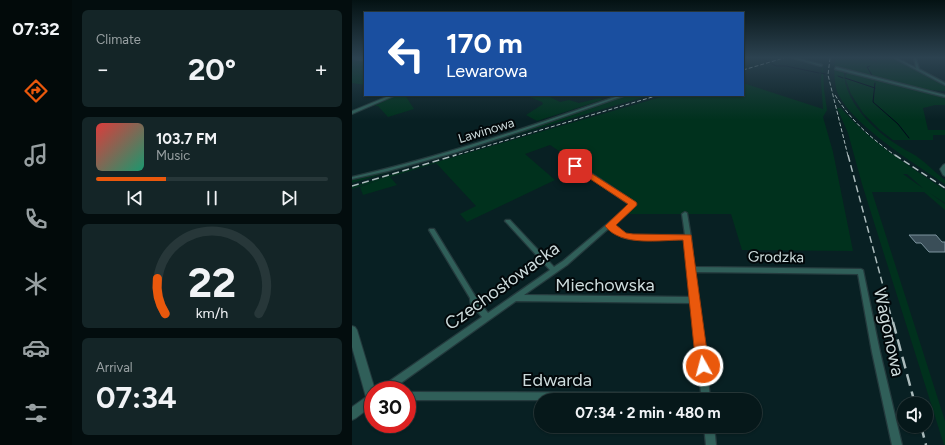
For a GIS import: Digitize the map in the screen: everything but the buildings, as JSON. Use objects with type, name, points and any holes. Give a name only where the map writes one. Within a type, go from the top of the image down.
[{"type":"street","points":[[878,79],[945,96]]},
{"type":"street","points":[[936,79],[945,84]]},
{"type":"street","points":[[352,113],[392,96]]},
{"type":"street","name":"Lawinowa","points":[[352,178],[416,163],[540,124],[621,96]]},
{"type":"street","name":"Czechosłowacka","points":[[397,381],[554,271],[610,226],[633,204],[568,160]]},
{"type":"street","points":[[945,166],[945,174]]},
{"type":"street","points":[[685,214],[705,393]]},
{"type":"street","points":[[508,221],[554,271]]},
{"type":"street","points":[[610,226],[624,236],[630,237],[688,237]]},
{"type":"street","points":[[432,230],[474,298],[473,302],[476,307],[480,309],[487,318]]},
{"type":"street","name":"Grodzka","points":[[691,269],[861,272]]},
{"type":"street","name":"Wagonowa","points":[[861,272],[876,352],[898,445]]},
{"type":"street","name":"Miechowska","points":[[515,298],[695,300]]},
{"type":"street","points":[[352,330],[368,381]]},
{"type":"street","name":"Edwarda","points":[[416,396],[534,397]]},
{"type":"street","points":[[352,414],[364,405]]},
{"type":"street","points":[[710,433],[711,445]]},
{"type":"green space","points":[[352,79],[364,79],[364,85],[352,83]]},
{"type":"green space","points":[[821,79],[824,79],[827,110],[823,117],[833,152],[853,251],[742,250],[731,214],[625,214],[636,205],[635,201],[550,145],[525,154],[555,180],[467,222],[460,214],[476,206],[436,163],[390,177],[397,185],[363,195],[360,187],[388,177],[352,189],[352,187],[391,175],[665,96],[744,96],[744,83],[823,109]]},
{"type":"green space","points":[[835,79],[845,79],[850,96],[867,120],[888,139],[924,162],[945,180],[945,184],[901,154],[867,128],[842,101],[836,88]]},
{"type":"green space","points":[[845,79],[874,79],[945,97],[945,105],[935,105],[923,108],[928,130],[945,130],[945,135],[933,135],[933,140],[893,140],[880,130],[863,113],[851,94]]},
{"type":"green space","points":[[876,79],[933,79],[945,85],[945,91],[919,89]]},
{"type":"green space","points":[[394,96],[406,96],[414,109],[388,117],[378,106],[374,106]]},
{"type":"green space","points":[[548,96],[560,102],[569,100],[579,103],[600,98],[602,100],[537,121],[526,115],[543,104],[542,102],[530,97]]},
{"type":"green space","points":[[623,96],[648,96],[352,183],[352,179],[387,171],[524,130]]},
{"type":"green space","points":[[837,108],[841,108],[864,132],[903,162],[945,190],[945,203],[929,193],[945,204],[945,210],[924,192],[872,192],[945,421],[945,445],[933,410],[933,397],[929,397],[862,184],[848,133]],"holes":[[[903,174],[907,174],[923,189]]]},
{"type":"waterway","points":[[847,79],[874,88]]},
{"type":"waterway","points":[[874,88],[875,83]]},
{"type":"waterway","points":[[874,88],[873,102],[898,124],[909,138]]},
{"type":"railway","points":[[829,79],[848,156]]},
{"type":"railway","points":[[835,95],[862,129],[896,156]]},
{"type":"railway","points":[[453,156],[656,96]]},
{"type":"railway","points":[[352,186],[456,155]]},
{"type":"railway","points":[[848,155],[893,323]]},
{"type":"railway","points":[[895,155],[945,188]]},
{"type":"railway","points":[[893,322],[913,397]]},
{"type":"railway","points":[[923,433],[926,445]]},
{"type":"route","points":[[575,166],[633,204],[610,226],[624,236],[688,237],[703,366]]}]
